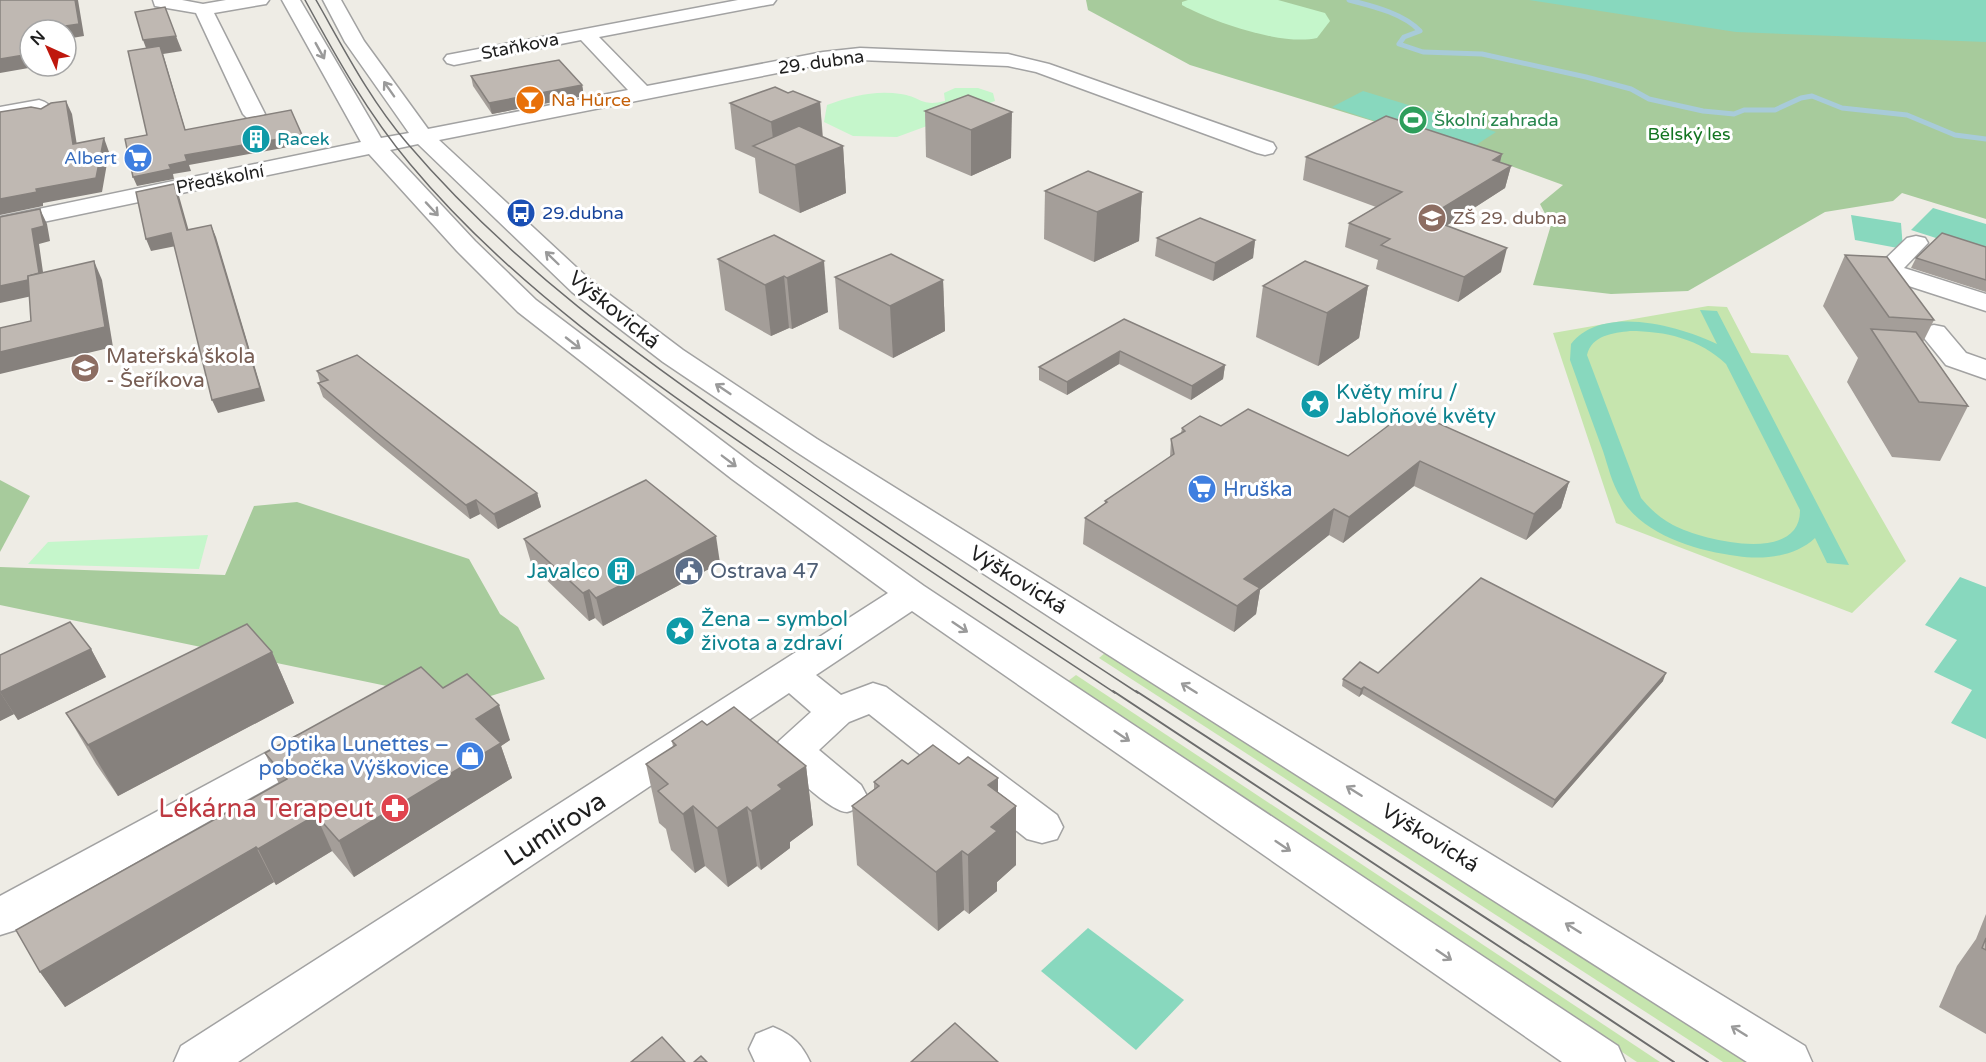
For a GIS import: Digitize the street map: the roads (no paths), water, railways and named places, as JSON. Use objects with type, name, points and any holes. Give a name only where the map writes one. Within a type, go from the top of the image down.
[{"type":"street","points":[[138,0],[166,1],[203,9],[260,0]]},
{"type":"street","points":[[291,0],[375,147],[466,246],[527,306],[743,472],[912,594],[1601,1062]]},
{"type":"street","name":"Výškovická","points":[[332,0],[414,138],[581,286],[673,356],[806,445],[1112,640],[1788,1062]]},
{"type":"street","name":"Staňkova","points":[[454,59],[767,0]]},
{"type":"street","points":[[203,9],[254,114]]},
{"type":"street","name":"Staňkova","points":[[585,34],[643,94]]},
{"type":"street","name":"29. dubna","points":[[414,138],[823,58],[860,54],[1008,60],[1042,68],[1265,148]]},
{"type":"street","points":[[0,113],[39,106],[45,114]]},
{"type":"street","name":"Předškolní","points":[[0,224],[414,138]]},
{"type":"street","points":[[1916,243],[1887,271],[1986,303]]},
{"type":"street","points":[[1934,333],[1956,359],[1986,370]]},
{"type":"street","name":"Lumírova","points":[[198,1062],[912,594]]},
{"type":"street","points":[[791,674],[836,712]]},
{"type":"street","points":[[847,796],[793,751],[836,712],[873,697],[1042,826]]},
{"type":"street","points":[[0,917],[327,737]]},
{"type":"waterway","points":[[1349,0],[1405,19],[1420,31],[1404,37],[1399,44],[1423,52],[1482,54],[1586,77],[1631,89],[1649,99],[1703,111],[1734,114],[1744,110],[1775,110],[1801,98],[1812,96],[1842,108],[1907,115],[1955,135],[1986,139]]},
{"type":"tram line","points":[[305,0],[353,85],[410,164],[449,208],[535,289],[580,326],[675,397],[900,551],[1115,693]]},
{"type":"tram line","points":[[316,0],[358,74],[407,143],[489,229],[578,307],[672,379],[815,478],[1138,693]]},
{"type":"tram line","points":[[1113,691],[1674,1062]]},
{"type":"tram line","points":[[1136,691],[1708,1062]]},
{"type":"place","name":"Na Hůrce","points":[[530,100]]},
{"type":"place","name":"Školní zahrada","points":[[1413,120]]},
{"type":"place","name":"Racek","points":[[256,139]]},
{"type":"place","name":"Albert","points":[[138,158]]},
{"type":"place","name":"29.dubna","points":[[521,213]]},
{"type":"place","name":"ZŠ 29. dubna","points":[[1432,218]]},
{"type":"place","name":"Mateřská škola - Šeříkova","points":[[85,368]]},
{"type":"place","name":"Květy míru / Jabloňové květy","points":[[1315,404]]},
{"type":"place","name":"Hruška","points":[[1202,489]]},
{"type":"place","name":"Javalco","points":[[621,571]]},
{"type":"place","name":"Ostrava 47","points":[[689,571]]},
{"type":"place","name":"Žena – symbol života a zdraví","points":[[680,631]]},
{"type":"place","name":"Optika Lunettes – pobočka Výškovice","points":[[470,756]]},
{"type":"place","name":"Lékárna Terapeut","points":[[395,808]]},
{"type":"park label","name":"Bělský les","points":[[1689,134]]}]
